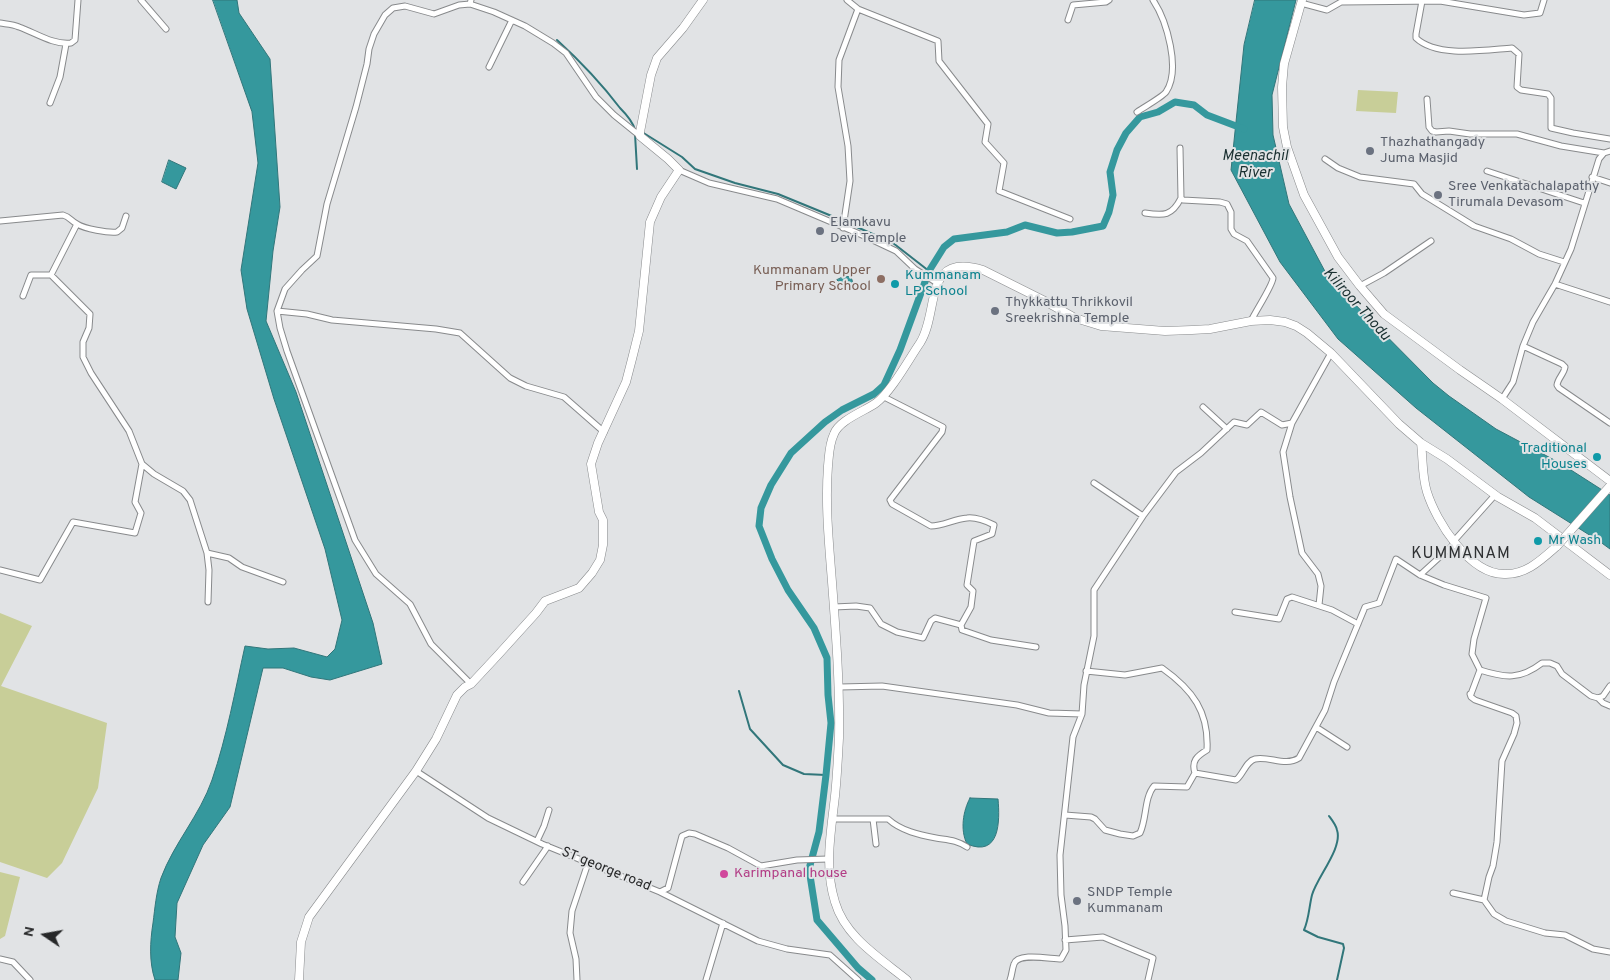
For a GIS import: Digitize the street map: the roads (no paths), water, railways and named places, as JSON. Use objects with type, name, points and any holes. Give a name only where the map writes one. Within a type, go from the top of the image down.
[{"type":"main road","points":[[299,980],[301,942],[309,916],[416,771],[436,739],[458,695],[465,687],[471,684],[536,614],[544,601],[579,588],[600,560],[603,545],[603,520],[599,512],[591,464],[626,382],[639,331],[650,222],[661,197],[679,170],[638,133],[657,58],[683,28],[702,0]]},
{"type":"main road","points":[[1301,1],[1283,72],[1283,127],[1287,146],[1304,195],[1338,257],[1384,314],[1502,399],[1610,481]]},
{"type":"main road","points":[[906,980],[861,942],[845,924],[835,905],[824,859],[835,796],[840,687],[827,524],[827,475],[834,432],[846,420],[884,396],[924,336],[934,282],[953,268],[958,266],[973,267],[983,270],[1074,318],[1101,326],[1192,330],[1270,320],[1296,326],[1331,353],[1399,424],[1421,443],[1495,495],[1535,518],[1610,575]]},
{"type":"main road","points":[[1421,443],[1426,491],[1453,543],[1475,564],[1504,574],[1524,570],[1537,564],[1557,546],[1610,486]]},
{"type":"street","points":[[0,23],[17,26],[46,39],[66,44],[72,43],[75,40],[78,0]]},
{"type":"street","points":[[141,0],[166,29]]},
{"type":"street","points":[[847,0],[858,9],[938,41],[939,61],[988,124],[985,142],[1004,162],[999,191],[1070,219]]},
{"type":"street","points":[[1068,20],[1073,5],[1106,2],[1108,0]]},
{"type":"street","points":[[1137,112],[1165,93],[1173,72],[1167,31],[1158,7],[1153,0]]},
{"type":"street","points":[[1301,1],[1327,10],[1341,2],[1440,1],[1524,14],[1540,13],[1544,0]]},
{"type":"street","points":[[1422,1],[1416,34],[1416,38],[1420,42],[1451,52],[1512,48],[1517,50],[1519,54],[1517,87],[1521,90],[1548,94],[1552,98],[1551,128],[1573,134],[1610,139]]},
{"type":"street","points":[[471,684],[431,644],[410,604],[376,574],[355,540],[290,360],[277,312],[285,289],[317,256],[327,204],[356,107],[367,64],[368,49],[374,34],[385,16],[393,8],[405,6],[434,14],[470,2],[512,20],[553,42],[566,53],[596,97],[614,115],[638,133]]},
{"type":"street","points":[[843,228],[850,180],[848,146],[838,87],[839,60],[858,9]]},
{"type":"street","points":[[489,68],[512,20]]},
{"type":"street","points":[[50,102],[60,77],[66,44]]},
{"type":"street","points":[[1427,99],[1429,127],[1432,131],[1517,134],[1554,144],[1607,152]]},
{"type":"street","points":[[1145,213],[1159,215],[1168,213],[1176,207],[1180,198],[1180,148]]},
{"type":"street","points":[[1502,399],[1513,382],[1523,346],[1533,322],[1555,284],[1571,248],[1599,159],[1607,152]]},
{"type":"street","points":[[1325,159],[1338,168],[1360,177],[1414,184],[1422,194],[1474,226],[1511,239],[1538,254],[1564,262]]},
{"type":"street","points":[[679,170],[709,183],[777,199],[896,251],[915,269],[934,282]]},
{"type":"street","points":[[1487,171],[1584,203]]},
{"type":"street","points":[[1592,178],[1610,182]]},
{"type":"street","points":[[1180,198],[1183,200],[1227,204],[1230,212],[1231,229],[1234,234],[1247,241],[1273,278],[1272,284],[1251,321]]},
{"type":"street","points":[[0,221],[64,215],[70,217],[77,224],[110,233],[118,232],[122,228],[126,216]]},
{"type":"street","points":[[51,275],[77,224]]},
{"type":"street","points":[[1360,286],[1431,241]]},
{"type":"street","points":[[24,296],[31,275],[51,275],[90,314],[89,328],[83,342],[83,357],[91,373],[129,431],[142,464],[154,474],[183,491],[190,500],[207,553],[209,570],[208,602]]},
{"type":"street","points":[[1555,284],[1610,302]]},
{"type":"street","points":[[277,312],[307,314],[332,320],[436,329],[460,334],[510,378],[526,386],[564,397],[604,432]]},
{"type":"street","points":[[1523,346],[1562,364],[1565,367],[1558,379],[1556,385],[1558,388],[1610,423]]},
{"type":"street","points":[[1319,605],[1321,586],[1318,574],[1302,552],[1290,497],[1283,452],[1292,423],[1331,353]]},
{"type":"street","points":[[884,396],[943,427],[942,432],[890,500],[892,504],[931,526],[966,518],[983,520],[994,525],[992,534],[974,541],[967,585],[973,591],[971,607],[961,625],[962,630],[991,640],[1036,647]]},
{"type":"street","points":[[1203,408],[1227,429]]},
{"type":"street","points":[[1010,980],[1014,963],[1019,958],[1061,959],[1066,950],[1060,880],[1060,855],[1073,737],[1082,714],[1086,671],[1094,636],[1094,590],[1143,516],[1176,472],[1201,453],[1234,422],[1247,425],[1262,412],[1282,424],[1292,423]]},
{"type":"street","points":[[0,570],[40,580],[74,522],[135,533],[141,513],[135,502],[142,464]]},
{"type":"street","points":[[1094,483],[1143,516]]},
{"type":"street","points":[[1420,575],[1453,543],[1495,495]]},
{"type":"street","points":[[207,553],[229,558],[242,567],[283,582]]},
{"type":"street","points":[[1196,773],[1236,780],[1250,762],[1256,759],[1288,762],[1296,761],[1303,754],[1325,710],[1334,682],[1365,607],[1379,602],[1396,559],[1420,575],[1444,585],[1486,598],[1474,638],[1472,654],[1480,670],[1470,694],[1471,697],[1512,713],[1516,716],[1517,723],[1502,761],[1497,842],[1484,900]]},
{"type":"street","points":[[1235,612],[1279,619],[1287,599],[1298,598],[1332,610],[1358,624]]},
{"type":"street","points":[[834,607],[856,606],[870,608],[881,624],[897,632],[923,638],[934,618],[961,625]]},
{"type":"street","points":[[1480,670],[1515,677],[1530,672],[1542,663],[1550,663],[1557,666],[1562,674],[1586,692],[1610,706]]},
{"type":"street","points":[[1086,671],[1125,675],[1162,668],[1179,680],[1198,702],[1206,719],[1207,750],[1198,755],[1194,762],[1193,767],[1196,773]]},
{"type":"street","points":[[840,687],[882,686],[1017,705],[1049,714],[1082,714]]},
{"type":"street","points":[[1598,698],[1603,696],[1610,686]]},
{"type":"street","points":[[1316,727],[1347,747]]},
{"type":"street","name":"ST george road","points":[[416,771],[488,818],[536,841],[660,892],[668,888],[682,836],[689,833],[728,848],[761,866],[797,860],[824,859]]},
{"type":"street","points":[[1065,815],[1091,817],[1105,830],[1133,836],[1140,833],[1144,823],[1149,792],[1154,786],[1187,788],[1196,773]]},
{"type":"street","points":[[536,841],[544,826],[549,810]]},
{"type":"street","points":[[832,819],[888,819],[896,826],[917,834],[960,842],[967,847]]},
{"type":"street","points":[[873,819],[876,844]]},
{"type":"street","points":[[523,882],[548,846]]},
{"type":"street","points":[[578,980],[576,959],[570,933],[572,911],[588,863]]},
{"type":"street","points":[[660,892],[758,941],[787,949],[830,955],[858,980]]},
{"type":"street","points":[[1453,893],[1484,900],[1494,914],[1506,921],[1545,933],[1565,935],[1593,949],[1610,952]]},
{"type":"street","points":[[706,980],[723,923]]},
{"type":"street","points":[[1065,940],[1102,937],[1153,958],[1148,980]]},
{"type":"street","points":[[0,959],[13,962],[30,980]]},
{"type":"water","points":[[213,0],[237,0],[239,13],[270,59],[280,207],[273,251],[266,321],[296,392],[373,623],[382,664],[330,680],[311,677],[283,668],[263,668],[230,807],[203,845],[177,903],[175,937],[181,953],[178,980],[155,980],[151,959],[151,945],[159,884],[166,865],[201,805],[212,780],[226,730],[245,646],[268,649],[294,648],[327,657],[335,649],[342,620],[325,549],[274,399],[247,309],[241,270],[258,163],[252,112]]},
{"type":"water","name":"Meenachil River","points":[[1255,0],[1296,0],[1272,95],[1273,135],[1289,204],[1328,277],[1433,383],[1449,396],[1496,429],[1560,463],[1610,495],[1610,549],[1529,497],[1416,408],[1338,339],[1280,262],[1231,170],[1244,45]]},
{"type":"water","points":[[169,160],[186,168],[176,189],[162,182]]},
{"type":"water","points":[[845,276],[851,277],[853,283],[847,287],[837,280]]},
{"type":"water","points":[[970,798],[998,799],[999,817],[996,835],[992,842],[986,846],[978,847],[967,844],[965,839],[963,821]]},
{"type":"waterway","points":[[557,40],[605,90],[629,118],[635,130]]},
{"type":"waterway","points":[[872,980],[858,968],[817,920],[809,869],[819,832],[831,723],[827,658],[814,628],[788,590],[772,559],[759,526],[761,508],[771,485],[791,453],[825,422],[842,410],[874,394],[884,385],[900,350],[929,271],[944,247],[954,239],[1007,232],[1025,225],[1057,233],[1103,226],[1113,195],[1110,172],[1117,150],[1126,133],[1140,117],[1158,112],[1175,102],[1194,105],[1207,115],[1244,129]]},
{"type":"waterway","points":[[642,132],[682,157],[695,169],[735,183],[778,194],[839,219]]},
{"type":"waterway","points":[[635,134],[637,169]]},
{"type":"waterway","points":[[850,224],[893,243],[929,271]]},
{"type":"waterway","points":[[739,691],[750,729],[783,765],[804,774],[826,775]]},
{"type":"waterway","points":[[1329,816],[1335,824],[1338,837],[1333,854],[1312,895],[1304,930],[1318,937],[1343,944],[1344,948],[1337,980]]},
{"type":"place","name":"Thazhathangady Juma Masjid","points":[[1370,151]]},
{"type":"place","name":"Sree Venkatachalapathy Tirumala Devasom","points":[[1438,195]]},
{"type":"place","name":"Elamkavu Devi Temple","points":[[820,231]]},
{"type":"place","name":"Kummanam Upper Primary School","points":[[881,279]]},
{"type":"place","name":"Kummanam LP School","points":[[895,284]]},
{"type":"place","name":"Thykkattu Thrikkovil Sreekrishna Temple","points":[[995,311]]},
{"type":"place","name":"Traditional Houses","points":[[1597,457]]},
{"type":"place","name":"Mr Wash","points":[[1538,541]]},
{"type":"place","name":"Karimpanal house","points":[[724,874]]},
{"type":"place","name":"SNDP Temple Kummanam","points":[[1077,901]]},
{"type":"district","name":"KUMMANAM","points":[[1461,555]]},
{"type":"water label","name":"Kiliroor Thodu","points":[[1356,305]]}]
